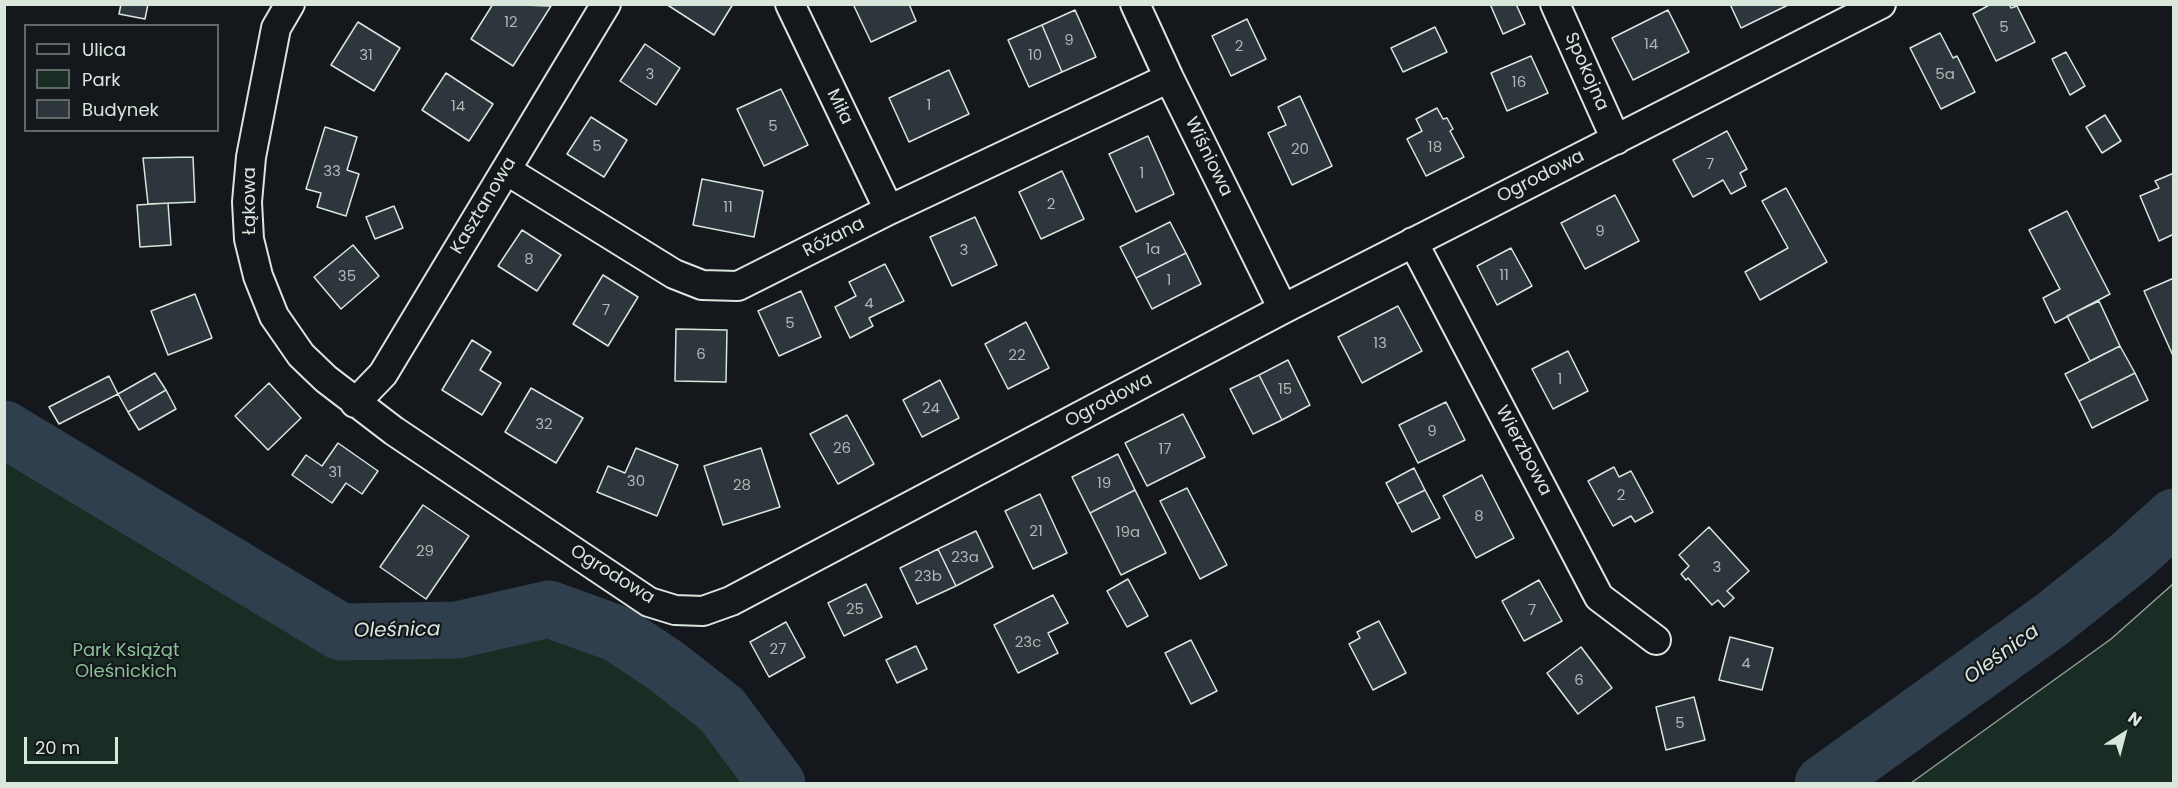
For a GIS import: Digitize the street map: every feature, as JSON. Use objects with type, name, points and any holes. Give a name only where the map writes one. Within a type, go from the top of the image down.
[{"type":"street","name":"Kasztanowa","points":[[355,403],[383,374],[606,4]]},
{"type":"street","name":"Miła","points":[[790,4],[889,210]]},
{"type":"street","name":"Wiśniowa","points":[[1135,4],[1283,309]]},
{"type":"street","name":"Spokojna","points":[[1555,4],[1616,140]]},
{"type":"street","name":"Ogrodowa","points":[[355,403],[649,602],[675,610],[703,610],[731,601],[1283,309],[1881,4]]},
{"type":"street","name":"Łąkowa","points":[[282,12],[251,157],[247,202],[249,238],[258,276],[274,316],[301,355],[355,403]]},
{"type":"street","name":"Różana","points":[[506,170],[674,274],[702,285],[738,286],[889,210],[1169,78]]},
{"type":"street","name":"Wierzbowa","points":[[1413,242],[1599,597],[1656,640]]},
{"type":"green space","name":"Park Książąt Oleśnickich","points":[[5,446],[343,650],[560,629],[672,687],[742,752],[758,783],[5,783]]},
{"type":"green space","points":[[2173,584],[2173,783],[1911,783],[2111,639]]},
{"type":"building","points":[[121,4],[148,4],[145,19],[119,14]]},
{"type":"building","points":[[493,4],[551,6],[513,66],[471,39]]},
{"type":"building","points":[[666,4],[733,4],[714,35]]},
{"type":"building","points":[[853,4],[909,4],[916,21],[871,42]]},
{"type":"building","points":[[1490,4],[1516,4],[1525,24],[1503,34]]},
{"type":"building","points":[[1730,4],[1787,4],[1788,5],[1741,28]]},
{"type":"building","points":[[1991,4],[2009,4],[2011,8],[2017,6],[2035,42],[1996,61],[1973,14]]},
{"type":"building","points":[[1075,10],[1096,57],[1062,72],[1042,25]]},
{"type":"building","points":[[1668,10],[1689,52],[1633,80],[1612,38]]},
{"type":"building","points":[[1247,19],[1266,59],[1231,76],[1212,36]]},
{"type":"building","points":[[358,22],[400,48],[374,91],[331,65]]},
{"type":"building","points":[[1042,25],[1062,72],[1029,87],[1008,40]]},
{"type":"building","points":[[1435,27],[1447,52],[1403,72],[1391,48]]},
{"type":"building","points":[[1940,33],[1953,58],[1957,56],[1975,92],[1941,109],[1910,48]]},
{"type":"building","points":[[645,44],[680,68],[656,105],[620,81]]},
{"type":"building","points":[[2066,52],[2085,86],[2070,95],[2052,59]]},
{"type":"building","points":[[1531,56],[1548,93],[1507,111],[1491,73]]},
{"type":"building","points":[[949,70],[969,114],[909,142],[889,98]]},
{"type":"building","points":[[446,73],[493,104],[469,141],[422,110]]},
{"type":"building","points":[[781,89],[808,145],[764,166],[737,109]]},
{"type":"building","points":[[1300,96],[1332,166],[1292,185],[1268,133],[1286,125],[1278,107]]},
{"type":"building","points":[[1437,108],[1443,119],[1447,118],[1453,129],[1450,131],[1464,157],[1426,176],[1407,139],[1422,131],[1416,119]]},
{"type":"building","points":[[2105,115],[2121,141],[2102,153],[2086,127]]},
{"type":"building","points":[[591,117],[627,140],[604,177],[567,154]]},
{"type":"building","points":[[325,127],[357,137],[347,170],[359,174],[346,216],[317,207],[321,193],[306,189]]},
{"type":"building","points":[[1727,131],[1747,169],[1740,173],[1746,186],[1731,194],[1723,180],[1693,197],[1673,160]]},
{"type":"building","points":[[1148,136],[1174,194],[1136,212],[1109,154]]},
{"type":"building","points":[[193,157],[195,202],[148,204],[143,158]]},
{"type":"building","points":[[1062,171],[1084,219],[1041,239],[1019,192]]},
{"type":"building","points":[[2174,173],[2174,234],[2159,241],[2140,196],[2159,188],[2155,181]]},
{"type":"building","points":[[702,179],[763,191],[754,237],[693,225]]},
{"type":"building","points":[[1786,188],[1827,262],[1760,300],[1745,272],[1788,248],[1762,201]]},
{"type":"building","points":[[1615,195],[1639,241],[1585,269],[1561,223]]},
{"type":"building","points":[[168,203],[171,245],[140,247],[137,205]]},
{"type":"building","points":[[394,206],[403,228],[375,239],[366,217]]},
{"type":"building","points":[[2067,211],[2110,294],[2055,323],[2043,298],[2060,289],[2029,230]]},
{"type":"building","points":[[975,217],[997,265],[952,286],[930,237]]},
{"type":"building","points":[[1170,222],[1186,253],[1136,278],[1120,247]]},
{"type":"building","points":[[522,230],[561,255],[537,291],[498,266]]},
{"type":"building","points":[[353,245],[379,276],[341,309],[314,277]]},
{"type":"building","points":[[1511,248],[1532,286],[1497,305],[1477,266]]},
{"type":"building","points":[[1186,253],[1201,284],[1152,309],[1136,278]]},
{"type":"building","points":[[885,264],[904,301],[869,318],[873,326],[850,338],[835,307],[856,296],[849,282]]},
{"type":"building","points":[[603,275],[638,297],[608,346],[573,324]]},
{"type":"building","points":[[2174,278],[2174,358],[2144,291]]},
{"type":"building","points":[[801,291],[821,337],[779,356],[758,311]]},
{"type":"building","points":[[195,294],[212,338],[168,355],[151,311]]},
{"type":"building","points":[[2099,301],[2120,346],[2090,361],[2067,316]]},
{"type":"building","points":[[1398,306],[1422,351],[1362,383],[1338,337]]},
{"type":"building","points":[[1026,322],[1049,368],[1008,389],[985,344]]},
{"type":"building","points":[[676,329],[727,330],[726,382],[675,381]]},
{"type":"building","points":[[472,340],[491,352],[480,370],[501,383],[482,415],[442,390]]},
{"type":"building","points":[[2120,346],[2135,373],[2079,401],[2065,374]]},
{"type":"building","points":[[1568,351],[1588,391],[1553,409],[1532,369]]},
{"type":"building","points":[[1288,360],[1310,405],[1282,420],[1259,375]]},
{"type":"building","points":[[155,373],[166,390],[128,412],[118,394]]},
{"type":"building","points":[[2135,373],[2148,400],[2092,428],[2079,401]]},
{"type":"building","points":[[1259,375],[1282,420],[1253,434],[1230,389]]},
{"type":"building","points":[[109,376],[118,394],[59,424],[49,407]]},
{"type":"building","points":[[940,380],[959,418],[922,437],[903,400]]},
{"type":"building","points":[[269,383],[301,418],[268,450],[235,416]]},
{"type":"building","points":[[531,388],[583,418],[556,463],[505,432]]},
{"type":"building","points":[[166,390],[176,409],[139,430],[128,412]]},
{"type":"building","points":[[1446,402],[1465,440],[1418,463],[1399,425]]},
{"type":"building","points":[[1183,414],[1205,457],[1147,486],[1125,443]]},
{"type":"building","points":[[847,415],[874,464],[838,484],[810,434]]},
{"type":"building","points":[[338,443],[378,471],[362,494],[346,483],[332,503],[292,475],[306,455],[322,466]]},
{"type":"building","points":[[636,448],[678,465],[657,516],[597,492],[608,466],[625,473]]},
{"type":"building","points":[[761,448],[780,507],[723,525],[704,466]]},
{"type":"building","points":[[1118,454],[1135,490],[1090,513],[1072,477]]},
{"type":"building","points":[[1614,467],[1619,477],[1631,471],[1653,512],[1635,522],[1631,516],[1613,526],[1588,481]]},
{"type":"building","points":[[1414,468],[1425,490],[1397,504],[1386,483]]},
{"type":"building","points":[[1482,475],[1514,538],[1476,558],[1443,496]]},
{"type":"building","points":[[1187,488],[1227,565],[1200,579],[1160,501]]},
{"type":"building","points":[[1135,490],[1166,553],[1121,575],[1090,513]]},
{"type":"building","points":[[1425,490],[1440,518],[1412,532],[1397,504]]},
{"type":"building","points":[[1040,494],[1067,553],[1033,569],[1005,511]]},
{"type":"building","points":[[423,505],[469,536],[426,599],[380,567]]},
{"type":"building","points":[[1709,527],[1749,571],[1727,591],[1734,598],[1724,607],[1718,600],[1712,605],[1688,578],[1686,580],[1681,574],[1689,566],[1679,555]]},
{"type":"building","points":[[976,531],[993,567],[956,586],[938,549]]},
{"type":"building","points":[[938,549],[956,586],[917,604],[900,568]]},
{"type":"building","points":[[1128,579],[1148,616],[1127,627],[1107,591]]},
{"type":"building","points":[[1539,580],[1562,621],[1524,641],[1502,601]]},
{"type":"building","points":[[866,584],[882,617],[844,636],[828,603]]},
{"type":"building","points":[[1053,595],[1068,623],[1048,633],[1058,653],[1018,673],[994,625]]},
{"type":"building","points":[[1379,621],[1406,673],[1373,690],[1349,644],[1360,638],[1357,632]]},
{"type":"building","points":[[786,622],[805,657],[769,677],[750,642]]},
{"type":"building","points":[[1730,637],[1773,648],[1762,690],[1719,680]]},
{"type":"building","points":[[1191,640],[1217,691],[1191,704],[1165,653]]},
{"type":"building","points":[[916,646],[927,669],[897,683],[886,660]]},
{"type":"building","points":[[1581,647],[1612,688],[1578,714],[1547,673]]},
{"type":"building","points":[[1694,697],[1705,740],[1666,750],[1656,707]]},
{"type":"waterway","name":"Oleśnica","points":[[4,429],[341,632],[457,630],[549,609],[618,634],[666,666],[722,710],[777,784]]},
{"type":"waterway","name":"Oleśnica","points":[[1823,784],[2051,620],[2130,557],[2174,517]]}]
